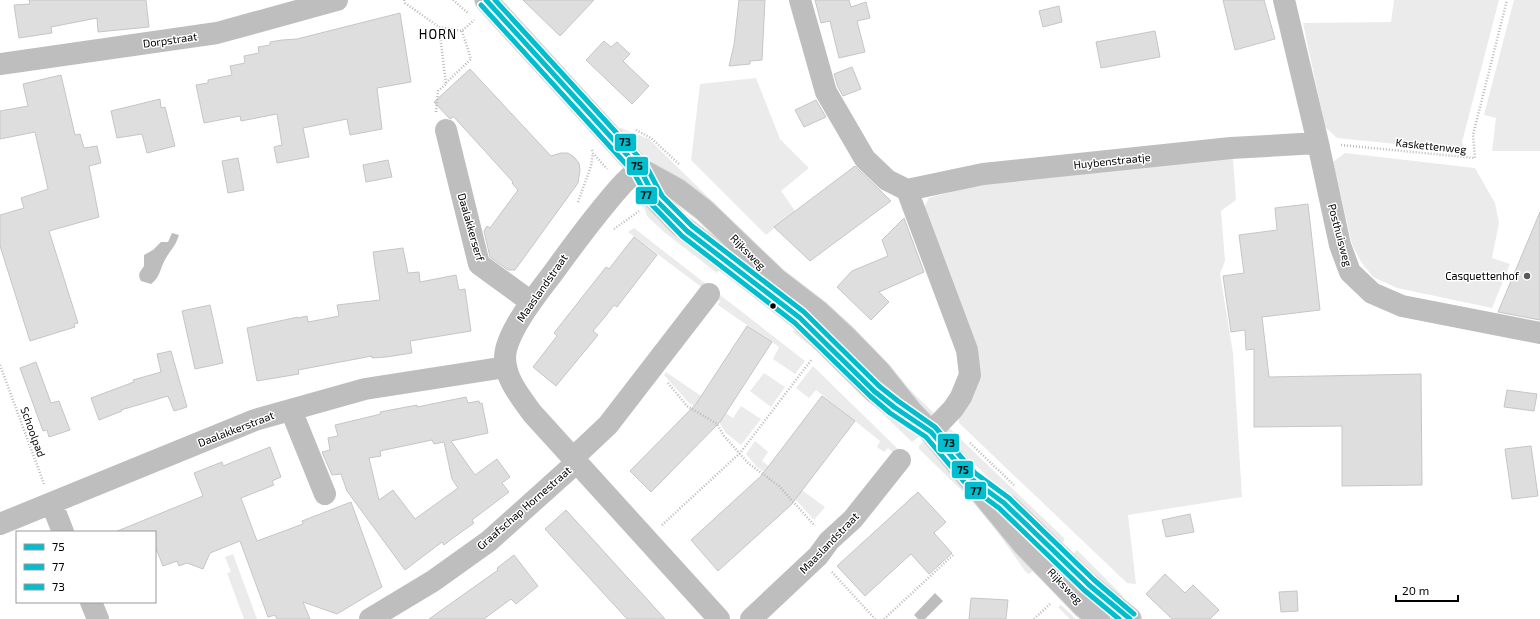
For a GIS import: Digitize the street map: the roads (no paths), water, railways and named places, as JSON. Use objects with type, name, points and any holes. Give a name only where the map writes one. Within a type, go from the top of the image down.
[{"type":"street","name":"Dorpstraat","points":[[0,64],[217,33],[337,0]]},
{"type":"street","name":"Rijksweg","points":[[486,0],[640,168],[656,200],[687,231],[800,318],[874,391],[894,407],[931,432],[1024,545],[1084,607],[1099,619]]},
{"type":"street","points":[[800,0],[826,92],[865,159],[887,180],[907,190],[967,350],[970,375],[961,397],[953,410],[931,432]]},
{"type":"street","name":"Posthuisweg","points":[[1284,0],[1318,143],[1340,245],[1350,272],[1372,293],[1402,306],[1540,333]]},
{"type":"street","name":"Daalakkerserf","points":[[446,130],[479,264],[531,302]]},
{"type":"street","name":"Huybenstraatje","points":[[907,190],[983,174],[1231,148],[1318,143]]},
{"type":"street","name":"Maaslandstraat","points":[[640,168],[621,186],[573,244],[531,302],[516,325],[509,342],[505,356],[506,368],[512,384],[532,413],[715,618]]},
{"type":"street","points":[[575,460],[608,425],[709,294]]},
{"type":"street","name":"Daalakkerstraat","points":[[0,524],[255,420],[366,389],[506,368]]},
{"type":"street","points":[[291,410],[325,494]]},
{"type":"street","name":"Graafschap Hornestraat","points":[[370,619],[433,581],[489,541],[575,460]]},
{"type":"street","name":"Maaslandstraat","points":[[751,619],[853,519],[900,460]]},
{"type":"street","name":"Rijksweg","points":[[970,478],[1004,502],[1089,585],[1130,619]]},
{"type":"street","points":[[52,504],[63,531]]},
{"type":"street","points":[[91,603],[98,619]]},
{"type":"place","name":"Casquettenhof","points":[[1527,276]]},
{"type":"district","name":"HORN","points":[[438,34]]}]
